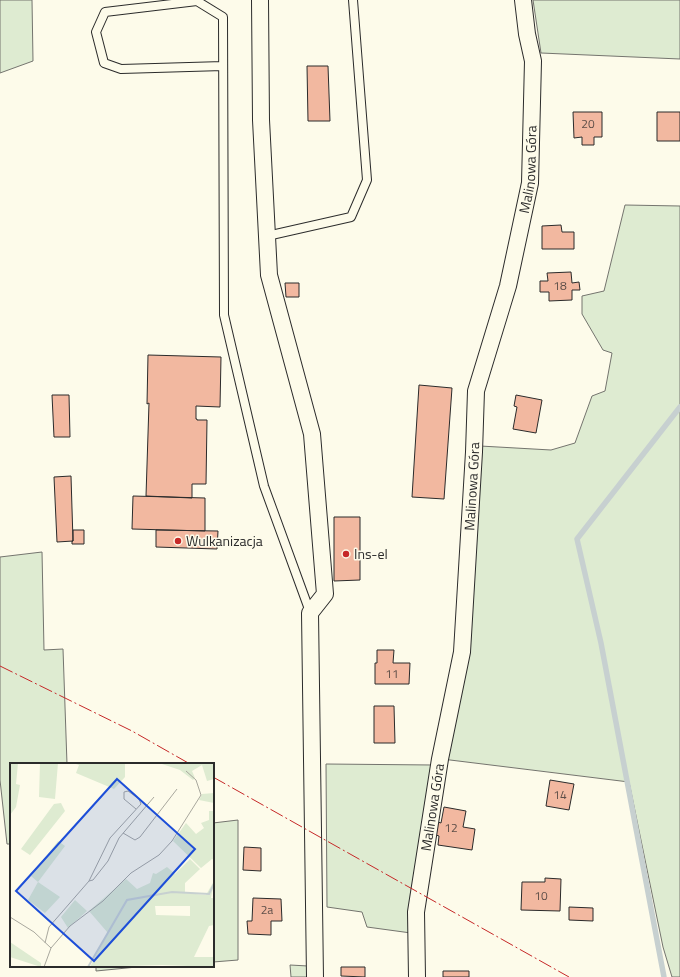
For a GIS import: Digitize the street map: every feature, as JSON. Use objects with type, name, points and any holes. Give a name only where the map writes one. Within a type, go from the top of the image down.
[{"type":"street","points":[[260,0],[261,120],[269,275],[312,434],[325,594],[310,613],[314,977]]},
{"type":"street","name":"Malinowa Góra","points":[[417,977],[416,912],[440,759],[462,652],[474,460],[476,391],[508,286],[530,183],[533,61],[527,34],[523,0]]},
{"type":"lane","points":[[267,236],[351,217],[367,180],[353,0]]},
{"type":"lane","points":[[223,66],[121,69],[104,63],[96,32],[105,12],[197,1],[223,17],[224,315],[264,486],[310,613]]},
{"type":"green space","points":[[0,0],[32,0],[33,61],[0,73]]},
{"type":"green space","points":[[533,0],[680,0],[680,59],[541,53]]},
{"type":"green space","points":[[625,205],[680,206],[680,977],[672,977],[663,947],[629,782],[442,759],[480,446],[551,450],[575,443],[592,396],[605,391],[612,353],[603,350],[582,314],[582,296],[604,291]]},
{"type":"green space","points":[[42,552],[44,650],[63,649],[67,763],[10,763],[10,844],[7,844],[0,780],[0,557]]},
{"type":"green space","points":[[326,764],[433,765],[411,933],[367,927],[362,912],[327,907]]},
{"type":"green space","points":[[238,820],[238,960],[214,962],[214,823]]},
{"type":"green space","points":[[290,965],[308,966],[308,977],[291,977]]},
{"type":"green space","points":[[96,967],[137,967],[96,971]]},
{"type":"building","points":[[307,66],[328,66],[330,121],[308,121]]},
{"type":"building","points":[[573,112],[602,112],[602,137],[594,137],[594,145],[582,145],[582,137],[574,138]]},
{"type":"building","points":[[657,112],[680,112],[680,141],[657,141]]},
{"type":"building","points":[[561,225],[562,232],[574,232],[574,249],[542,249],[542,226]]},
{"type":"building","points":[[571,272],[572,283],[579,282],[580,290],[572,290],[572,300],[549,301],[549,292],[540,292],[540,281],[548,281],[547,273]]},
{"type":"building","points":[[285,283],[299,283],[299,297],[286,297]]},
{"type":"building","points":[[148,355],[221,357],[220,407],[196,406],[196,419],[207,420],[206,484],[192,484],[192,498],[146,496],[149,403],[147,404]]},
{"type":"building","points":[[419,385],[452,388],[444,499],[412,497]]},
{"type":"building","points":[[52,395],[69,395],[70,437],[54,437]]},
{"type":"building","points":[[516,395],[542,400],[536,433],[513,429],[517,407],[514,406]]},
{"type":"building","points":[[71,476],[73,541],[57,542],[54,477]]},
{"type":"building","points":[[133,496],[205,498],[205,531],[132,529]]},
{"type":"building","points":[[334,517],[360,517],[360,580],[334,581]]},
{"type":"building","points":[[73,530],[84,530],[84,544],[72,544]]},
{"type":"building","points":[[156,530],[218,531],[217,549],[156,547]]},
{"type":"building","points":[[377,650],[394,650],[393,663],[410,663],[409,684],[375,684],[375,663],[377,663]]},
{"type":"building","points":[[374,706],[394,706],[395,743],[374,743]]},
{"type":"building","points":[[550,780],[574,784],[569,810],[546,806]]},
{"type":"building","points":[[444,807],[466,811],[463,827],[475,829],[472,850],[438,845],[439,836],[433,834],[435,821],[441,823]]},
{"type":"building","points":[[244,847],[261,848],[261,871],[243,870]]},
{"type":"building","points":[[545,878],[561,879],[560,911],[521,910],[522,882],[545,882]]},
{"type":"building","points":[[253,898],[281,899],[282,921],[271,921],[271,935],[248,934],[247,921],[252,921]]},
{"type":"building","points":[[569,907],[593,908],[593,921],[569,920]]},
{"type":"building","points":[[341,967],[365,967],[365,977],[341,976]]},
{"type":"building","points":[[443,971],[469,971],[469,977],[443,977]]},
{"type":"waterway","points":[[664,977],[601,643],[577,539],[680,407]]},
{"type":"power","points":[[0,666],[132,731],[188,763]]},
{"type":"power","points":[[214,778],[569,977]]},
{"type":"place","name":"Wulkanizacja","points":[[178,541]]},
{"type":"place","name":"Ins-el","points":[[346,554]]}]
